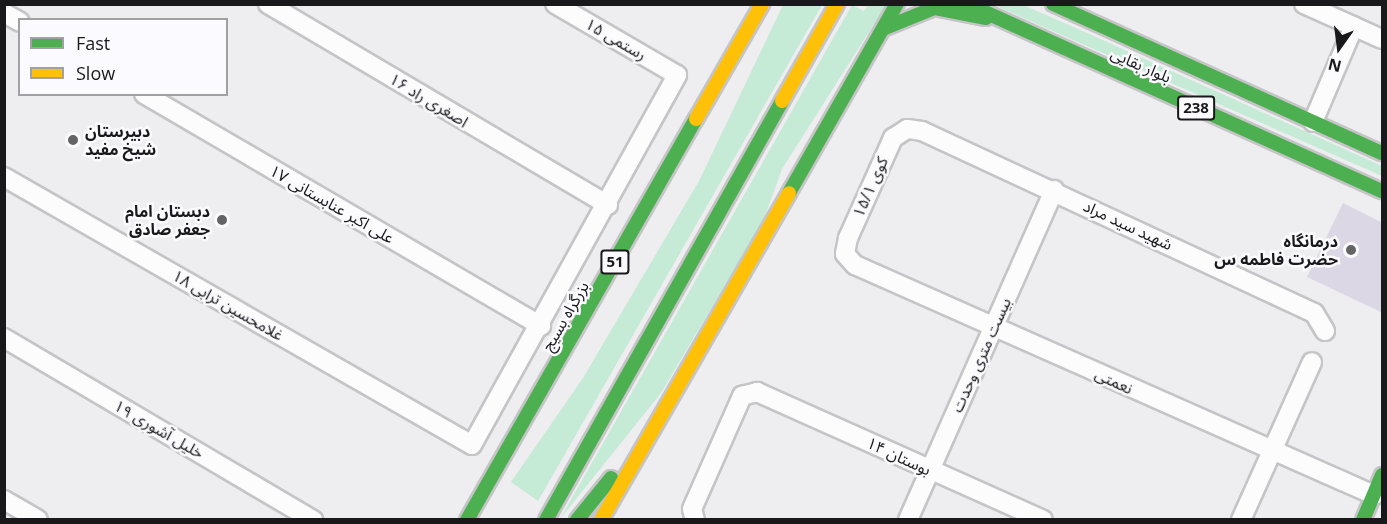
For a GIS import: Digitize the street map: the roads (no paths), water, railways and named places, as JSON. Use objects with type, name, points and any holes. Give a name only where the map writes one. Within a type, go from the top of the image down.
[{"type":"main road","name":"بزرگراه بسیج","points":[[467,519],[762,4]]},
{"type":"main road","points":[[546,519],[837,4]]},
{"type":"main road","points":[[601,519],[897,4]]},
{"type":"main road","points":[[967,4],[1008,25]]},
{"type":"main road","name":"بلوار بقایی","points":[[1053,4],[1383,153]]},
{"type":"main road","name":"بلوار بقایی","points":[[882,30],[909,14],[934,8],[1008,25],[1383,191]]},
{"type":"main road","points":[[577,519],[656,423]]},
{"type":"main road","points":[[1363,519],[1383,475]]},
{"type":"street","name":"اصغری راد ۱۶","points":[[268,4],[608,206]]},
{"type":"street","name":"رستمی ۱۵","points":[[555,4],[677,75],[608,206]]},
{"type":"street","points":[[1304,4],[1383,39]]},
{"type":"street","points":[[4,14],[18,21]]},
{"type":"street","points":[[1313,122],[1353,26]]},
{"type":"street","name":"علی اکبر عنابستانی ۱۷","points":[[147,96],[541,326]]},
{"type":"street","name":"کوی ۱۵/۱","points":[[855,265],[845,254],[848,238],[892,138],[907,129],[922,131]]},
{"type":"street","name":"شهید سید مراد","points":[[922,131],[1054,190],[1314,313],[1325,330]]},
{"type":"street","name":"غلامحسین ترابی ۱۸","points":[[4,177],[472,445],[541,326]]},
{"type":"street","name":"بیست متری وحدت","points":[[908,519],[1054,190]]},
{"type":"street","points":[[541,326],[608,206]]},
{"type":"street","name":"نعمتی","points":[[855,265],[1270,452],[1374,495]]},
{"type":"street","name":"خلیل آشوری ۱۹","points":[[4,338],[313,519]]},
{"type":"street","points":[[1241,519],[1312,362]]},
{"type":"street","name":"بوستان ۱۴","points":[[695,519],[692,509],[742,396],[757,392],[929,471],[1043,519]]},
{"type":"street","points":[[4,500],[38,519]]},
{"type":"place","name":"دبیرستان شیخ مفید","points":[[73,140]]},
{"type":"place","name":"دبستان امام جعفر صادق","points":[[222,220]]},
{"type":"place","name":"درمانگاه حضرت فاطمه س","points":[[1351,250]]}]
